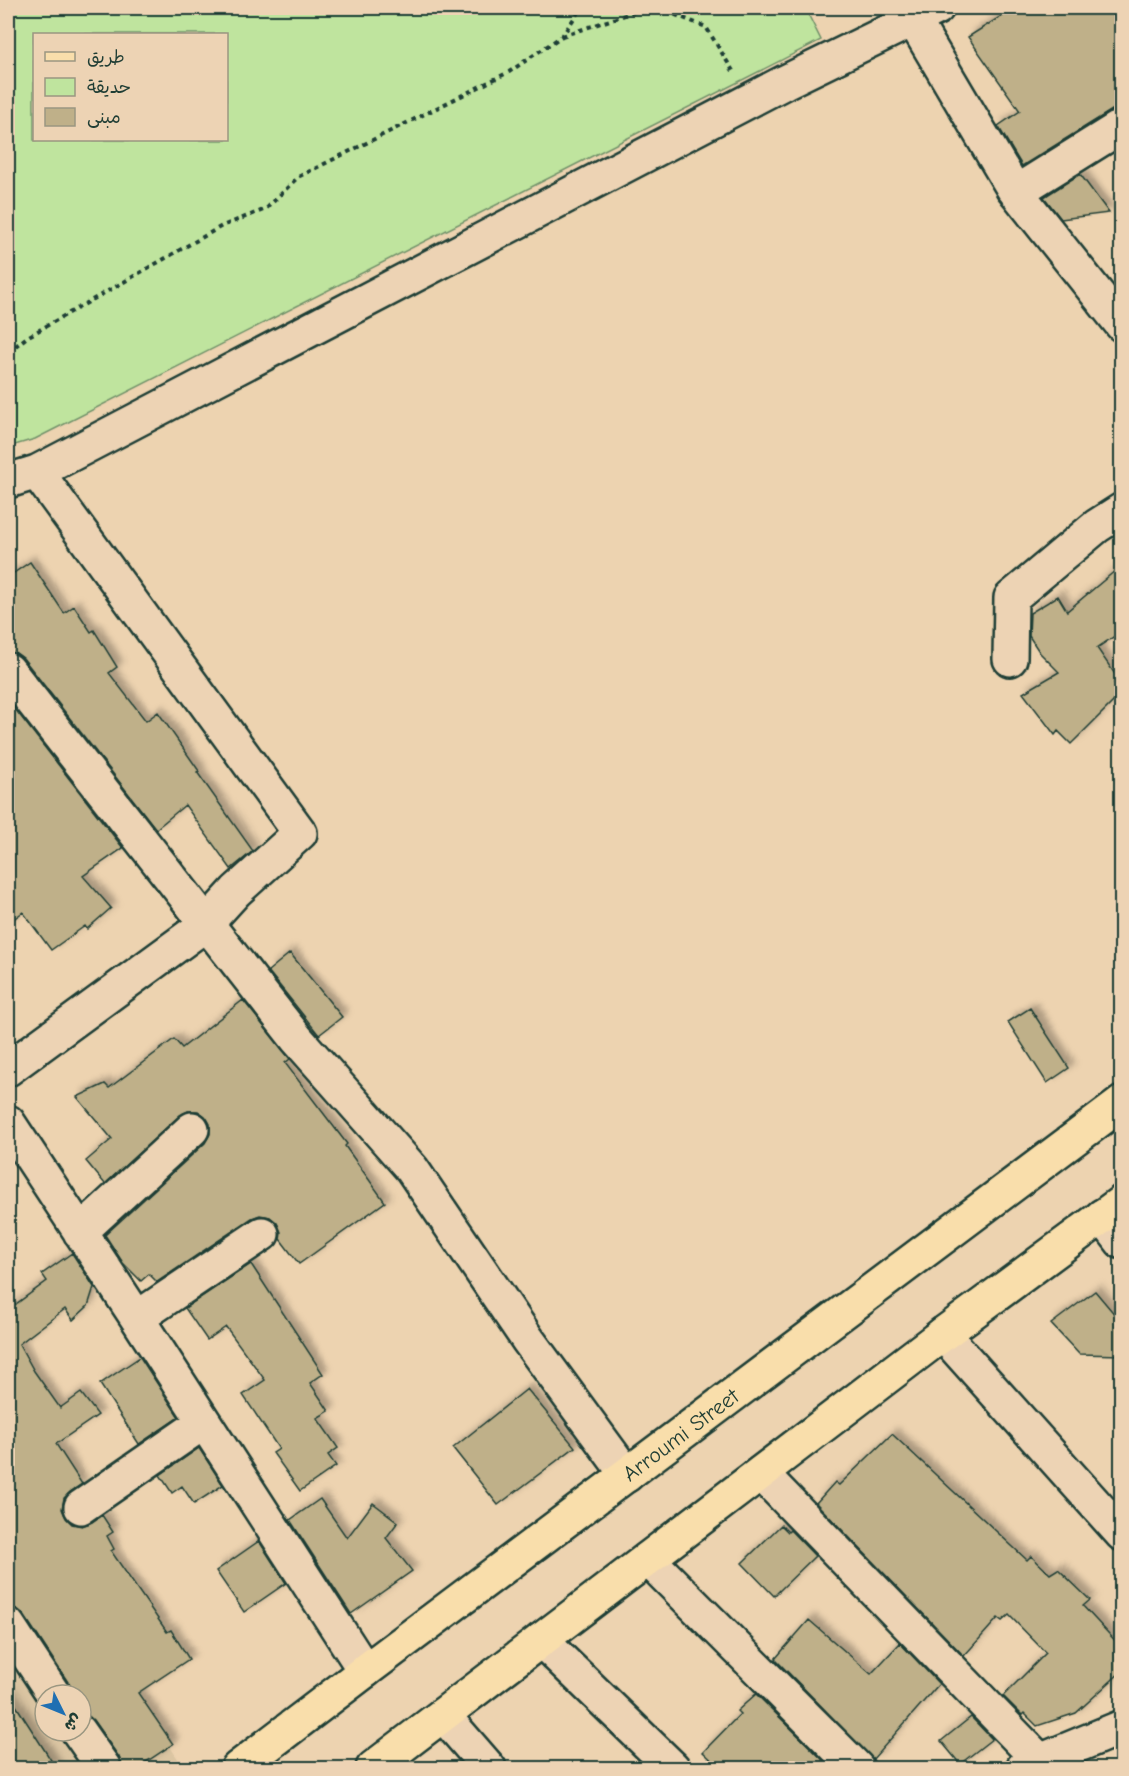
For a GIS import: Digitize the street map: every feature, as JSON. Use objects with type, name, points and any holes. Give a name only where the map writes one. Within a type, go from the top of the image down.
[{"type":"main road","name":"Arroumi Street","points":[[238,1768],[1122,1103]]},
{"type":"main road","points":[[373,1768],[943,1334],[1112,1209]]},
{"type":"street","points":[[8,1069],[206,924],[236,891],[300,832],[22,476],[752,99],[925,13],[1016,192],[1120,321]]},
{"type":"street","points":[[1016,192],[1122,126]]},
{"type":"street","points":[[1010,659],[1011,598],[1097,526],[1122,510]]},
{"type":"street","points":[[8,670],[297,1039],[412,1169],[528,1340],[627,1475]]},
{"type":"street","points":[[8,1122],[365,1671]]},
{"type":"street","points":[[80,1232],[192,1129]]},
{"type":"street","points":[[1112,1209],[1122,1242]]},
{"type":"street","points":[[137,1318],[262,1234]]},
{"type":"street","points":[[943,1334],[1122,1534]]},
{"type":"street","points":[[81,1507],[204,1422]]},
{"type":"street","points":[[761,1473],[1031,1765],[1122,1727]]},
{"type":"street","points":[[648,1559],[857,1768]]},
{"type":"street","points":[[8,1625],[46,1683]]},
{"type":"street","points":[[541,1640],[673,1768]]},
{"type":"street","points":[[443,1715],[489,1768]]},
{"type":"street","points":[[86,1743],[104,1768]]},
{"type":"path","points":[[562,36],[581,8]]},
{"type":"path","points":[[8,352],[27,337],[212,232],[266,209],[298,177],[509,72],[562,36],[646,8]]},
{"type":"path","points":[[658,8],[706,27],[752,99]]},
{"type":"shaded area","points":[[8,1500],[182,1765],[178,1768],[8,1768]]},
{"type":"green space","points":[[8,8],[805,8],[821,40],[35,439],[8,447]]},
{"type":"building","points":[[1014,8],[1122,8],[1122,107],[1112,110],[1022,166],[998,126],[1020,111],[968,37]]},
{"type":"building","points":[[1080,174],[1109,213],[1061,219],[1044,197]]},
{"type":"building","points":[[30,562],[64,613],[74,606],[91,632],[94,630],[117,667],[109,673],[146,721],[158,712],[253,851],[231,869],[185,805],[156,829],[23,658],[16,653],[8,652],[8,577]]},
{"type":"building","points":[[1122,565],[1122,631],[1097,648],[1117,677],[1114,683],[1120,695],[1071,744],[1058,731],[1055,735],[1023,693],[1059,672],[1040,653],[1029,636],[1030,613],[1058,596],[1067,611]]},
{"type":"building","points":[[8,700],[123,848],[83,876],[111,908],[87,929],[85,926],[51,950],[23,912],[8,923]]},
{"type":"building","points":[[290,953],[342,1017],[319,1035],[268,971]]},
{"type":"building","points":[[243,1000],[290,1059],[285,1063],[347,1144],[345,1146],[385,1202],[299,1264],[280,1239],[281,1232],[277,1223],[270,1217],[260,1215],[252,1218],[157,1282],[149,1274],[141,1281],[123,1263],[105,1235],[205,1143],[210,1134],[210,1124],[198,1111],[188,1111],[180,1115],[105,1184],[86,1161],[112,1139],[77,1097],[105,1084],[109,1088],[174,1039],[182,1048]]},
{"type":"building","points":[[1030,1008],[1069,1068],[1047,1083],[1008,1022]]},
{"type":"building","points":[[72,1253],[94,1287],[88,1306],[73,1320],[65,1309],[19,1344],[34,1371],[60,1408],[81,1393],[98,1415],[56,1444],[82,1484],[64,1498],[62,1509],[72,1524],[82,1526],[102,1515],[113,1532],[107,1536],[114,1549],[111,1551],[167,1632],[171,1630],[189,1659],[138,1693],[173,1744],[137,1768],[122,1768],[119,1757],[93,1720],[93,1683],[69,1683],[24,1615],[8,1605],[8,1310],[47,1281],[42,1274]]},
{"type":"building","points":[[251,1264],[323,1374],[310,1383],[329,1411],[317,1418],[338,1448],[328,1455],[336,1466],[300,1491],[273,1453],[279,1449],[243,1395],[265,1380],[226,1327],[207,1340],[185,1308]]},
{"type":"building","points":[[1095,1291],[1122,1323],[1122,1355],[1079,1354],[1051,1324]]},
{"type":"building","points":[[140,1357],[179,1417],[139,1444],[100,1384]]},
{"type":"building","points":[[527,1389],[575,1447],[498,1505],[453,1448]]},
{"type":"building","points":[[892,1434],[1027,1560],[1031,1556],[1050,1574],[1058,1569],[1090,1600],[1083,1606],[1122,1648],[1122,1671],[1076,1713],[1037,1726],[1024,1713],[1022,1715],[1003,1696],[1046,1653],[1009,1615],[1002,1621],[998,1618],[964,1656],[816,1503],[835,1482],[839,1485]]},
{"type":"building","points":[[199,1448],[223,1485],[194,1504],[182,1486],[172,1493],[160,1475]]},
{"type":"building","points":[[320,1499],[347,1538],[373,1503],[398,1522],[386,1538],[412,1571],[351,1614],[290,1520]]},
{"type":"building","points":[[781,1525],[788,1532],[790,1530],[815,1556],[774,1596],[742,1563]]},
{"type":"building","points":[[259,1541],[286,1583],[244,1612],[216,1571]]},
{"type":"building","points":[[809,1620],[871,1674],[900,1643],[939,1684],[873,1759],[775,1659]]},
{"type":"building","points":[[8,1693],[33,1732],[33,1743],[40,1743],[56,1768],[8,1768]]},
{"type":"building","points":[[756,1694],[831,1768],[720,1768],[703,1752],[740,1714],[737,1711]]},
{"type":"building","points":[[971,1717],[992,1739],[960,1764],[941,1741]]}]
